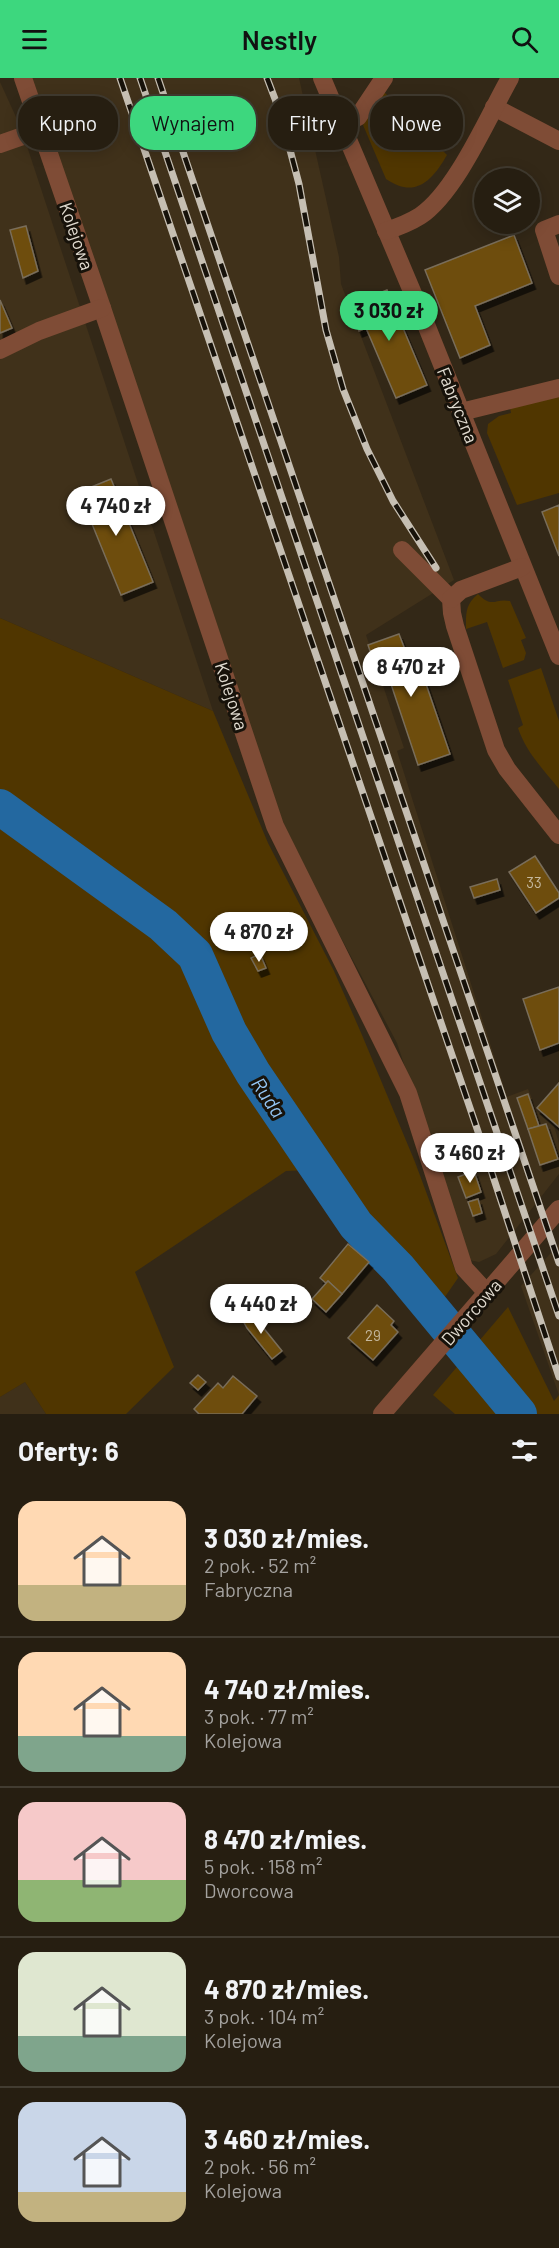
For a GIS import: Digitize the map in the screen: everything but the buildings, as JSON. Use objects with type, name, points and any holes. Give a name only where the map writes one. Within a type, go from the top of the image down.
[{"type":"street","name":"Kolejowa","points":[[22,78],[28,96]]},
{"type":"street","name":"Fabryczna","points":[[322,78],[330,96]]},
{"type":"street","points":[[358,117],[384,78]]},
{"type":"street","points":[[386,231],[421,215],[435,203],[454,180],[510,78]]},
{"type":"street","points":[[494,107],[559,141]]},
{"type":"street","points":[[0,144],[18,138]]},
{"type":"street","name":"Kolejowa","points":[[47,150],[275,826],[408,1093],[464,1268],[487,1293]]},
{"type":"street","name":"Fabryczna","points":[[352,150],[559,656]]},
{"type":"street","points":[[559,224],[544,230],[559,276]]},
{"type":"street","points":[[0,350],[102,308]]},
{"type":"street","points":[[461,412],[559,388]]},
{"type":"street","points":[[402,550],[451,599],[455,626],[496,750],[507,769],[559,835]]},
{"type":"street","points":[[451,599],[461,590],[522,567]]},
{"type":"street","name":"Dworcowa","points":[[382,1414],[559,1209]]},
{"type":"shaded area","points":[[31,78],[299,78],[303,96],[268,96],[268,150],[315,150],[339,257],[341,284],[454,580],[366,635],[404,748],[397,751],[507,1097],[528,1089],[537,1111],[554,1126],[559,1143],[559,1174],[496,1254],[479,1262],[469,1260],[397,1043],[280,823],[55,150],[118,150],[118,96],[37,96]]},
{"type":"shaded area","points":[[0,82],[18,121],[18,150],[28,150],[213,711],[0,618]]},
{"type":"shaded area","points":[[382,90],[388,96],[379,96]]},
{"type":"shaded area","points":[[370,112],[370,141],[363,125]]},
{"type":"shaded area","points":[[374,150],[442,150],[447,155],[435,173],[422,184],[406,187],[396,185],[386,179]]},
{"type":"shaded area","points":[[559,396],[559,493],[517,505],[487,433],[488,424],[499,416],[511,413],[510,407]]},
{"type":"shaded area","points":[[478,594],[490,602],[510,601],[526,638],[521,640],[526,653],[524,660],[503,668],[487,622],[466,629],[467,610]]},
{"type":"shaded area","points":[[0,618],[213,711],[268,843],[334,971],[415,1162],[458,1278],[440,1304],[368,1226],[334,1169],[286,1171],[135,1272],[174,1367],[126,1414],[46,1414],[25,1382],[0,1397]]},
{"type":"shaded area","points":[[541,668],[559,721],[559,789],[521,737],[518,728],[523,725],[508,680]]},
{"type":"shaded area","points":[[559,1244],[559,1395],[521,1286]]},
{"type":"shaded area","points":[[508,1307],[554,1401],[559,1395],[559,1414],[455,1414],[433,1395]]},
{"type":"shaded area","points":[[25,1382],[46,1414],[0,1414],[0,1397]]},
{"type":"waterway","name":"Ruda","points":[[0,807],[163,925],[195,955],[229,1032],[253,1073],[356,1225],[398,1268],[519,1414]]},
{"type":"railway","points":[[120,78],[488,1161],[559,1377]]},
{"type":"railway","points":[[140,78],[559,1316]]},
{"type":"railway","points":[[158,78],[559,1263]]},
{"type":"railway","points":[[267,78],[280,112],[299,184],[326,330],[343,389],[367,449],[393,501],[436,568]]}]
